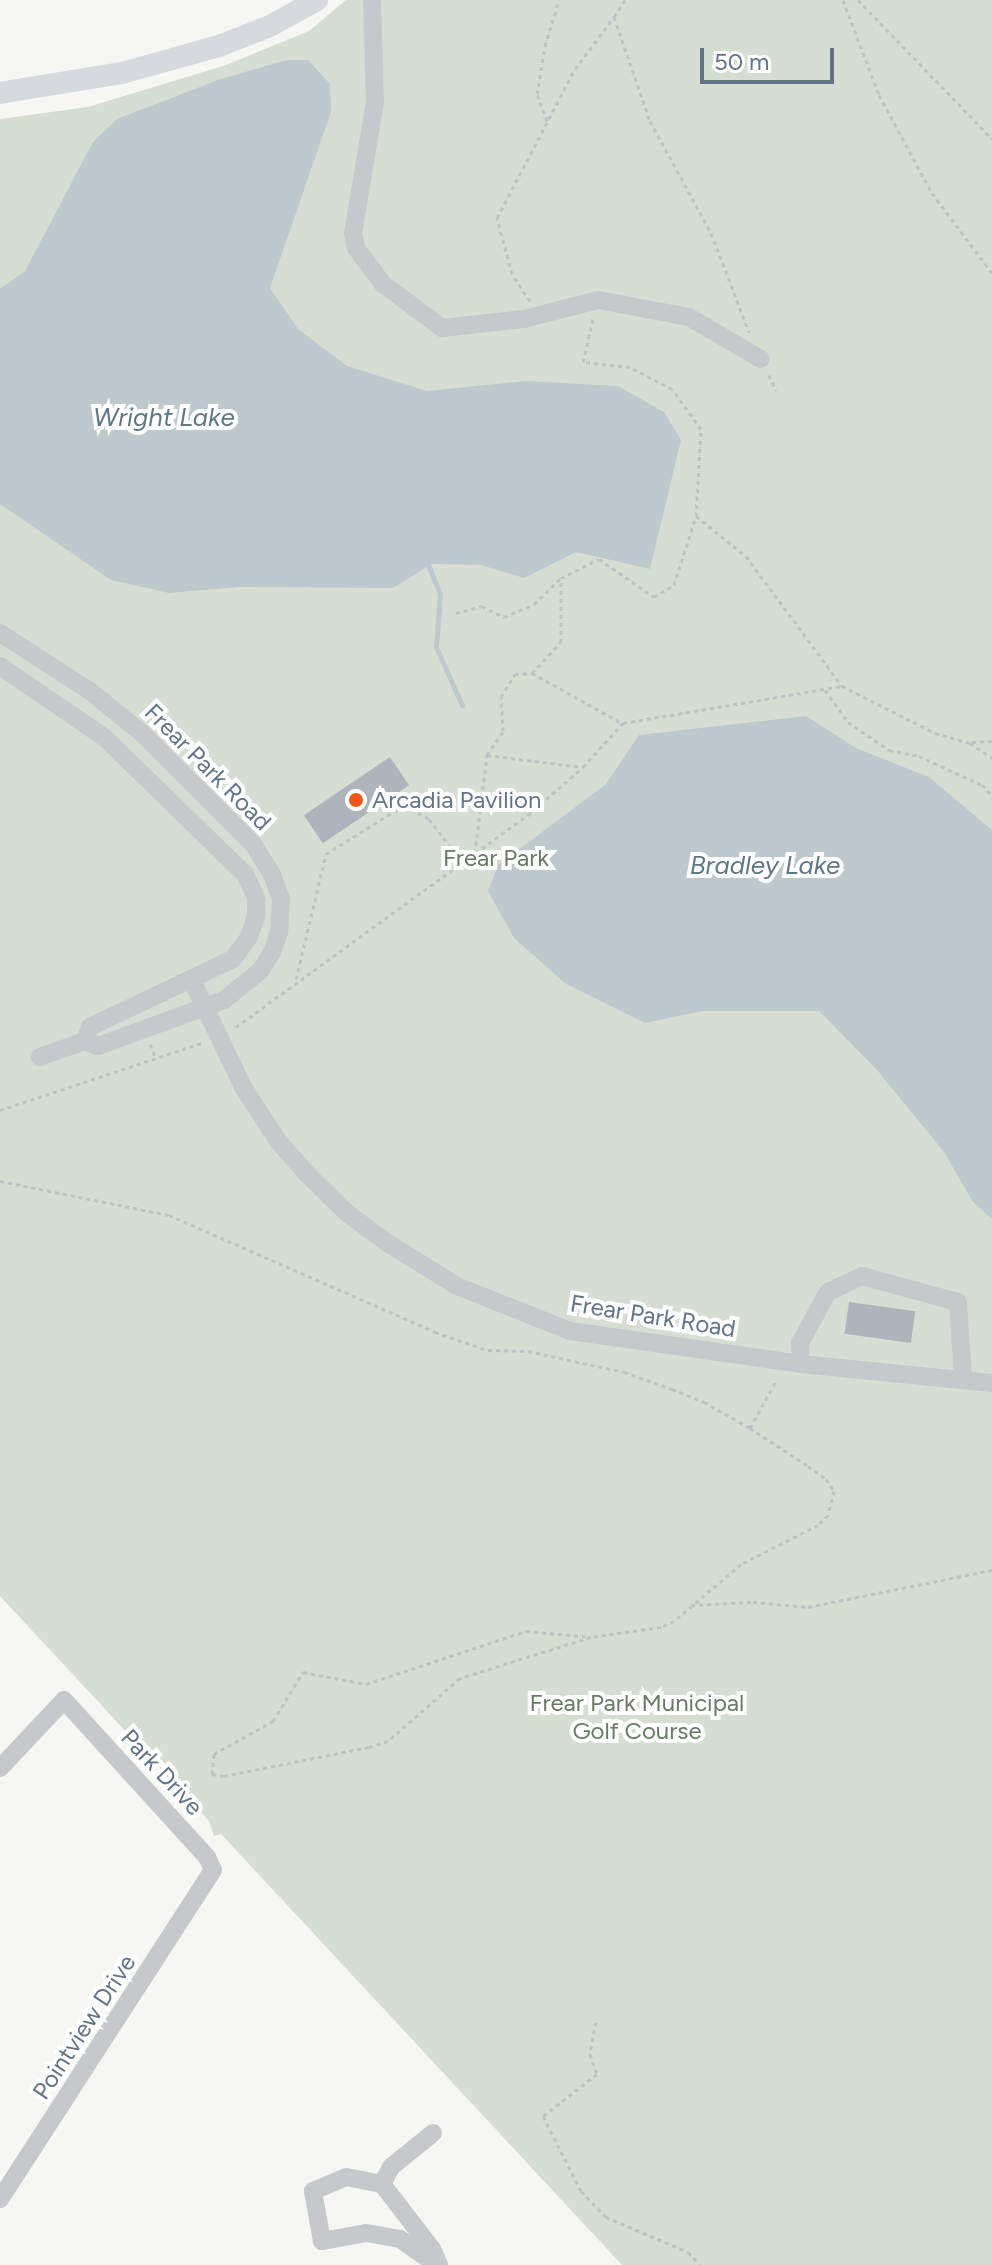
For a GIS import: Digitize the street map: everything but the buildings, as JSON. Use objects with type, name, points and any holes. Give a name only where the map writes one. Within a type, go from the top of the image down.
[{"type":"main road","points":[[0,93],[122,73],[219,46],[270,26],[317,0]]},
{"type":"street","points":[[372,0],[375,102],[353,233],[356,248],[383,284],[442,328],[540,315],[598,300],[689,317],[761,359]]},
{"type":"street","name":"Frear Park Road","points":[[0,633],[125,719],[253,844],[267,865],[281,899],[279,932],[272,952],[246,984],[224,1000],[98,1046],[85,1041],[40,1057]]},
{"type":"street","name":"Frear Park Road","points":[[0,666],[105,738],[245,874],[257,906],[249,937],[233,959],[90,1027],[85,1041]]},
{"type":"street","name":"Frear Park Road","points":[[192,980],[243,1087],[278,1141],[347,1213],[411,1260],[490,1301],[570,1331],[801,1364],[992,1383]]},
{"type":"street","points":[[801,1364],[800,1343],[828,1292],[862,1276],[958,1302],[963,1380]]},
{"type":"street","name":"Park Drive","points":[[0,1768],[64,1700],[207,1857],[213,1870],[207,1881]]},
{"type":"street","name":"Pointview Drive","points":[[0,2199],[207,1881]]},
{"type":"street","points":[[382,2184],[391,2167],[433,2133]]},
{"type":"street","points":[[346,2177],[382,2184],[432,2249],[438,2265],[400,2239],[366,2233],[322,2241],[313,2191],[346,2177]]},
{"type":"path","points":[[547,121],[537,94],[545,46],[559,0]]},
{"type":"path","points":[[540,315],[512,274],[497,218],[575,69],[625,0]]},
{"type":"path","points":[[843,0],[879,95],[932,193],[992,273]]},
{"type":"path","points":[[858,0],[992,139]]},
{"type":"path","points":[[614,17],[650,121],[711,233],[776,390]]},
{"type":"path","points":[[456,613],[482,606],[504,617],[534,604],[561,578],[599,559],[654,597],[674,585],[696,516],[701,429],[672,389],[630,367],[583,362],[598,300]]},
{"type":"path","points":[[696,516],[746,556],[842,686],[935,733],[970,743],[992,758]]},
{"type":"path","points":[[532,673],[561,642],[561,578]]},
{"type":"path","points":[[475,853],[487,755],[503,731],[501,697],[515,674],[532,673],[623,723],[842,686]]},
{"type":"path","points":[[825,690],[848,722],[889,750],[919,756],[982,785],[992,795]]},
{"type":"path","points":[[233,1029],[295,981],[528,815],[583,767],[623,723]]},
{"type":"path","points":[[970,743],[992,741]]},
{"type":"path","points":[[487,755],[583,767]]},
{"type":"path","points":[[295,981],[326,854],[404,805],[429,819],[462,862]]},
{"type":"path","points":[[0,1110],[206,1042]]},
{"type":"path","points":[[0,1181],[169,1215],[435,1332],[488,1350],[528,1351],[624,1372],[704,1402],[750,1428],[826,1479],[834,1491],[834,1502],[818,1525],[741,1564],[661,1627],[591,1637],[460,1678],[388,1741],[224,1776],[212,1774],[210,1769],[214,1754],[224,1746],[259,1732],[273,1721],[303,1672],[366,1684],[526,1631],[591,1637]]},
{"type":"path","points":[[750,1428],[782,1371]]},
{"type":"path","points":[[691,1605],[753,1602],[808,1607],[992,1570]]},
{"type":"path","points":[[596,2022],[590,2054],[597,2074],[543,2116],[581,2191],[606,2217],[688,2252],[700,2265]]},
{"type":"green space","name":"Frear Park","points":[[346,0],[992,0],[992,2265],[622,2265],[221,1834],[214,1836],[209,1821],[0,1596],[0,119],[88,107],[226,65],[309,31]]},
{"type":"water","name":"Wright Lake","points":[[286,60],[308,60],[330,84],[331,112],[270,288],[298,329],[347,366],[427,391],[526,381],[618,386],[664,412],[681,440],[650,569],[576,552],[524,578],[481,565],[432,564],[393,588],[240,587],[169,593],[111,580],[0,504],[0,289],[25,271],[93,142],[117,119],[218,80]]},
{"type":"water","name":"Bradley Lake","points":[[806,716],[856,748],[929,777],[992,830],[992,1219],[973,1202],[944,1152],[877,1070],[819,1011],[703,1011],[645,1023],[566,984],[514,938],[488,891],[498,865],[606,784],[639,735]]},
{"type":"waterway","points":[[427,562],[440,595],[436,647],[462,705]]},
{"type":"place","name":"Arcadia Pavilion","points":[[356,800]]},
{"type":"park label","name":"Frear Park Municipal Golf Course","points":[[637,1717]]}]
